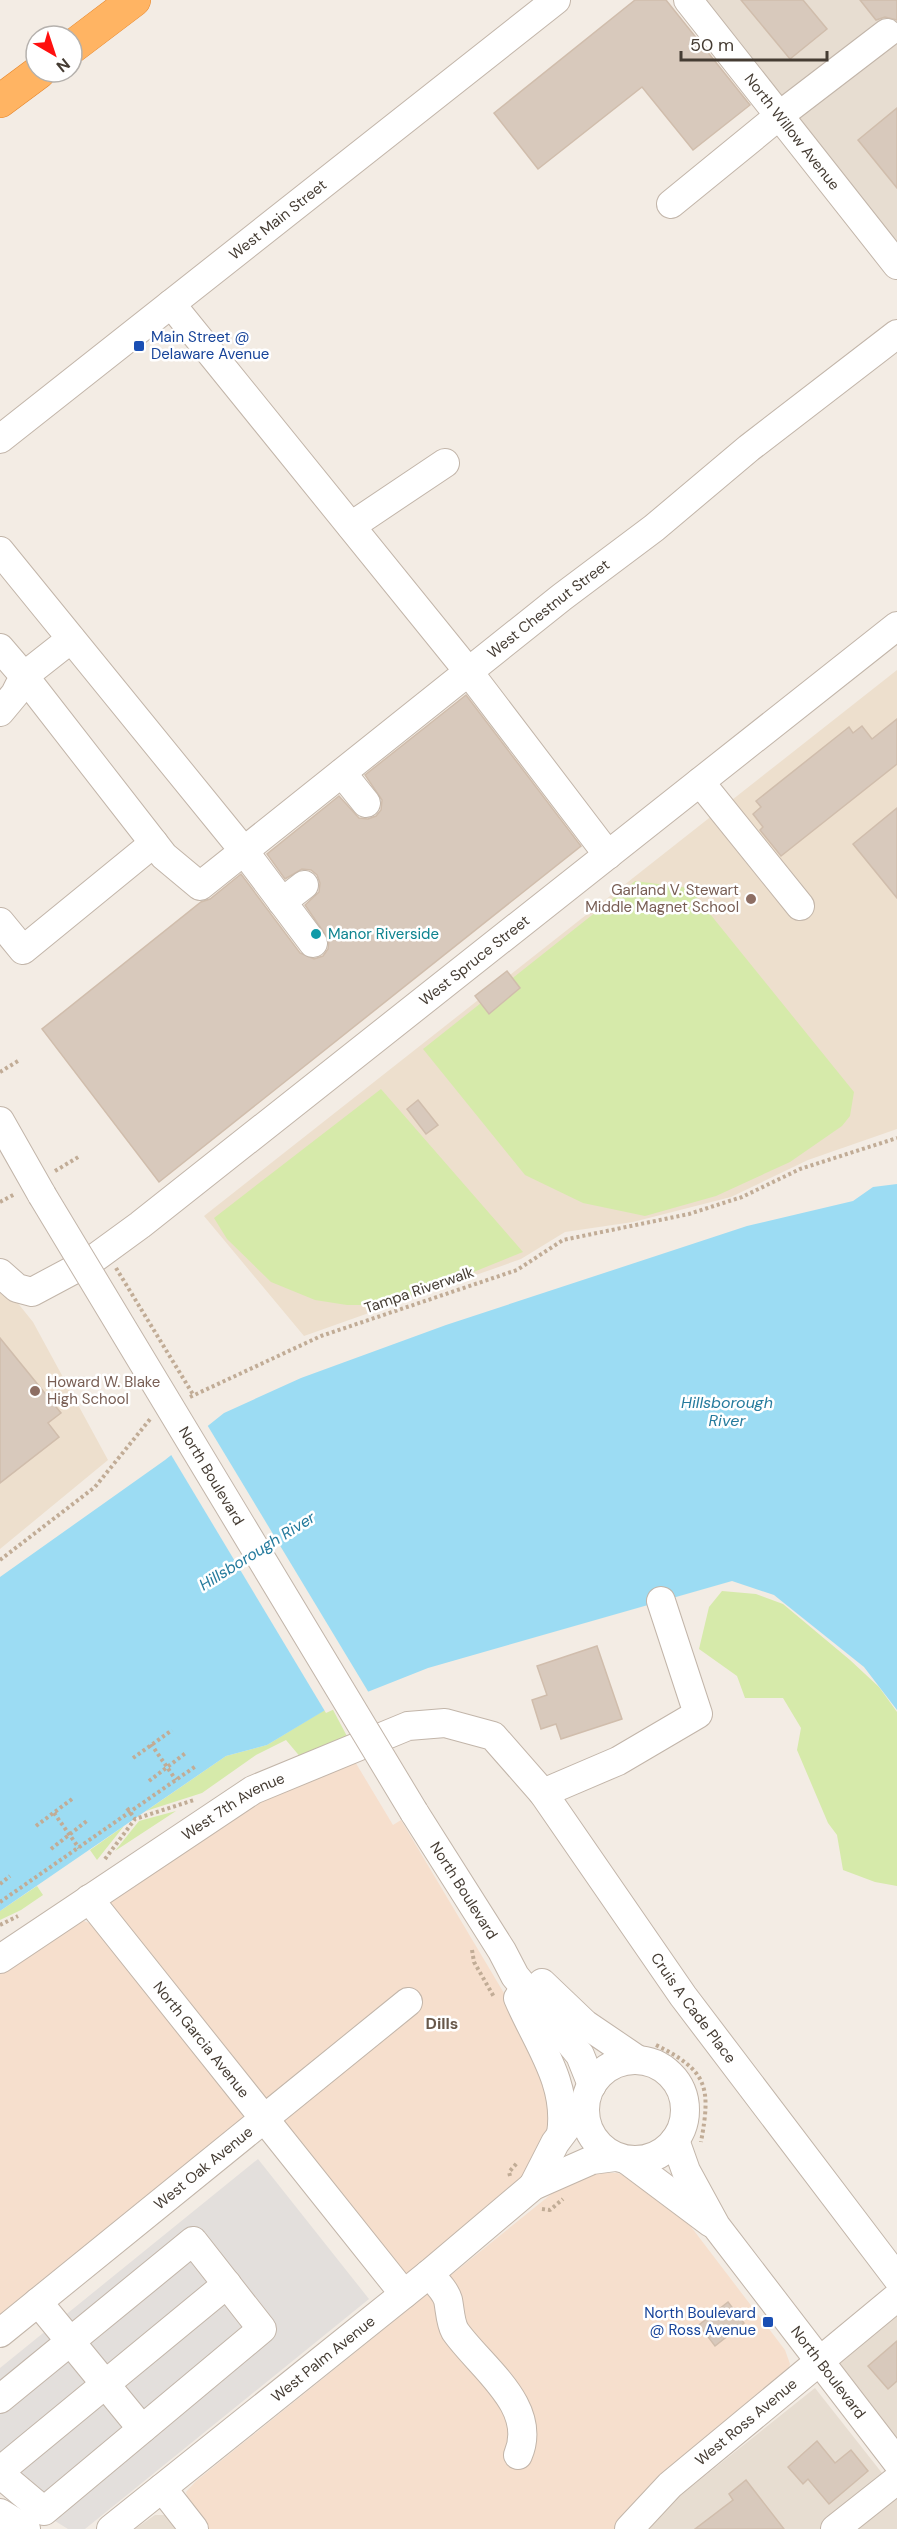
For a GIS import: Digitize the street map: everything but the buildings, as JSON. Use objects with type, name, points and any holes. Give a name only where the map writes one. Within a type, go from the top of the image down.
[{"type":"highway","points":[[84,38],[134,0]]},
{"type":"highway","points":[[0,101],[24,83]]},
{"type":"street","name":"West Main Street","points":[[0,439],[556,0]]},
{"type":"street","name":"North Willow Avenue","points":[[688,0],[897,265]]},
{"type":"street","points":[[671,204],[780,115],[887,33]]},
{"type":"street","points":[[171,304],[468,671],[608,855]]},
{"type":"street","name":"West Chestnut Street","points":[[154,843],[164,856],[200,886],[468,671],[897,334]]},
{"type":"street","points":[[351,526],[445,463]]},
{"type":"street","points":[[0,551],[244,851],[313,943]]},
{"type":"street","name":"West Spruce Street","points":[[0,1273],[17,1288],[32,1292],[92,1260],[140,1225],[897,626]]},
{"type":"street","points":[[0,712],[15,694],[24,676],[71,639]]},
{"type":"street","points":[[0,648],[154,843],[23,950],[0,922]]},
{"type":"street","points":[[342,773],[366,803]]},
{"type":"street","points":[[700,782],[800,906]]},
{"type":"street","points":[[282,902],[304,885]]},
{"type":"street","name":"North Boulevard","points":[[0,1121],[37,1187],[414,1812],[502,1950],[515,1976],[580,2055],[589,2091]]},
{"type":"street","points":[[543,1793],[618,1761],[698,1714],[661,1601]]},
{"type":"street","name":"West 7th Avenue","points":[[0,1959],[253,1790],[408,1726],[445,1723],[493,1736]]},
{"type":"street","name":"Cruis A Cade Place","points":[[493,1736],[543,1793],[683,1996],[897,2278]]},
{"type":"street","name":"North Garcia Avenue","points":[[89,1899],[404,2294]]},
{"type":"street","points":[[502,1950],[512,1985],[545,2051],[559,2090],[564,2116],[561,2134]]},
{"type":"street","name":"North Boulevard","points":[[502,1950],[522,1963],[585,2024],[646,2052]]},
{"type":"street","name":"West Oak Avenue","points":[[0,2333],[408,2002]]},
{"type":"street","points":[[646,2052],[653,2063],[666,2070],[677,2082],[683,2096],[685,2111],[682,2126],[688,2145],[649,2158],[621,2158],[594,2140],[587,2127],[584,2112],[589,2091],[611,2066],[646,2052]]},
{"type":"street","name":"West Palm Avenue","points":[[111,2529],[429,2274],[521,2179],[544,2161],[589,2091]]},
{"type":"street","name":"North Boulevard","points":[[688,2145],[686,2171],[716,2226],[818,2362],[897,2462]]},
{"type":"street","name":"North Boulevard","points":[[621,2158],[716,2226]]},
{"type":"street","name":"West Palm Avenue","points":[[521,2179],[592,2160],[621,2158]]},
{"type":"street","points":[[0,2398],[193,2241],[227,2284],[262,2330],[44,2511],[0,2472],[227,2284]]},
{"type":"street","points":[[429,2274],[447,2296],[453,2328],[513,2403],[523,2423],[524,2441],[518,2455]]},
{"type":"street","name":"West Ross Avenue","points":[[629,2529],[670,2485],[897,2297]]},
{"type":"street","points":[[38,2302],[142,2429]]},
{"type":"street","points":[[836,2529],[897,2480]]},
{"type":"street","points":[[162,2488],[194,2529]]},
{"type":"street","points":[[0,2513],[26,2529]]},
{"type":"path","points":[[0,1072],[18,1061]]},
{"type":"path","name":"Tampa Riverwalk","points":[[185,1399],[321,1336],[517,1269],[563,1240],[689,1214],[742,1197],[800,1169],[897,1138]]},
{"type":"path","points":[[0,1202],[37,1187],[80,1156]]},
{"type":"path","points":[[113,1263],[194,1396]]},
{"type":"path","points":[[0,1560],[95,1487],[138,1432],[160,1412]]},
{"type":"path","points":[[133,1758],[171,1730]]},
{"type":"path","points":[[151,1744],[176,1780]]},
{"type":"path","points":[[149,1781],[187,1752]]},
{"type":"path","points":[[0,1902],[196,1766]]},
{"type":"path","points":[[36,1826],[72,1799]]},
{"type":"path","points":[[103,1863],[135,1819],[185,1802],[201,1800]]},
{"type":"path","points":[[127,1808],[135,1819]]},
{"type":"path","points":[[54,1813],[79,1848]]},
{"type":"path","points":[[51,1849],[88,1820]]},
{"type":"path","points":[[0,1884],[10,1876]]},
{"type":"path","points":[[0,1925],[20,1916]]},
{"type":"path","points":[[474,1962],[495,1999]]},
{"type":"path","points":[[646,2052],[688,2063],[698,2075],[707,2102],[688,2145]]},
{"type":"path","points":[[520,2159],[521,2179]]},
{"type":"path","points":[[550,2210],[568,2196]]},
{"type":"shaded area","points":[[701,0],[897,0],[897,250]]},
{"type":"shaded area","name":"Garland V. Stewart Middle Magnet School","points":[[897,670],[897,1129],[808,1160],[731,1197],[633,1222],[565,1232],[521,1259],[304,1336],[204,1216]]},
{"type":"shaded area","name":"Howard W. Blake High School","points":[[0,1281],[33,1322],[108,1460],[0,1549]]},
{"type":"shaded area","points":[[354,1760],[393,1825],[401,1820],[539,2052],[557,2112],[528,2173],[409,2273],[400,2272],[110,1908],[111,1898],[251,1804]]},
{"type":"shaded area","points":[[81,1920],[92,1924],[243,2115],[242,2122],[0,2318],[0,1970]]},
{"type":"shaded area","points":[[258,2159],[369,2299],[85,2529],[68,2529],[0,2487],[0,2368]]},
{"type":"shaded area","points":[[590,2172],[617,2173],[639,2180],[679,2211],[785,2350],[790,2364],[786,2378],[623,2529],[206,2529],[189,2504],[186,2492],[196,2481],[565,2183]]},
{"type":"shaded area","points":[[897,2297],[897,2459],[818,2362]]},
{"type":"shaded area","points":[[815,2388],[897,2492],[897,2529],[638,2529]]},
{"type":"shaded area","points":[[155,2515],[165,2515],[183,2529],[135,2529]]},
{"type":"green space","points":[[635,881],[689,888],[854,1092],[850,1116],[842,1126],[790,1162],[716,1196],[645,1216],[583,1203],[525,1175],[423,1049]]},
{"type":"green space","points":[[381,1089],[523,1252],[444,1284],[382,1305],[347,1305],[315,1300],[271,1282],[227,1239],[214,1218]]},
{"type":"green space","points":[[722,1591],[756,1594],[783,1604],[879,1687],[897,1712],[897,1886],[875,1882],[843,1870],[837,1835],[828,1823],[797,1750],[801,1728],[783,1698],[745,1698],[737,1676],[699,1649],[709,1607]]},
{"type":"green space","points":[[331,1706],[349,1740],[302,1759],[286,1740],[256,1755],[202,1793],[146,1811],[226,1756],[267,1745]]},
{"type":"green space","points":[[176,1811],[115,1851],[139,1821]]},
{"type":"green space","points":[[124,1826],[97,1860],[90,1850]]},
{"type":"green space","points":[[37,1886],[43,1895],[21,1910],[0,1920],[0,1911]]},
{"type":"water","name":"Hillsborough River","points":[[897,1184],[897,1710],[864,1667],[774,1595],[732,1581],[428,1668],[332,1706],[267,1745],[226,1756],[0,1911],[0,1577],[165,1460],[224,1413],[301,1378],[446,1325],[747,1226],[853,1201],[873,1187]]},
{"type":"pier","points":[[206,1423],[369,1693],[326,1713],[170,1453]]},
{"type":"place","name":"Main Street @ Delaware Avenue","points":[[139,346]]},
{"type":"place","name":"Garland V. Stewart Middle Magnet School","points":[[751,899]]},
{"type":"place","name":"Manor Riverside","points":[[316,934]]},
{"type":"place","name":"Howard W. Blake High School","points":[[35,1391]]},
{"type":"place","name":"North Boulevard @ Ross Avenue","points":[[768,2322]]},
{"type":"district","name":"Dills","points":[[442,2023]]}]
